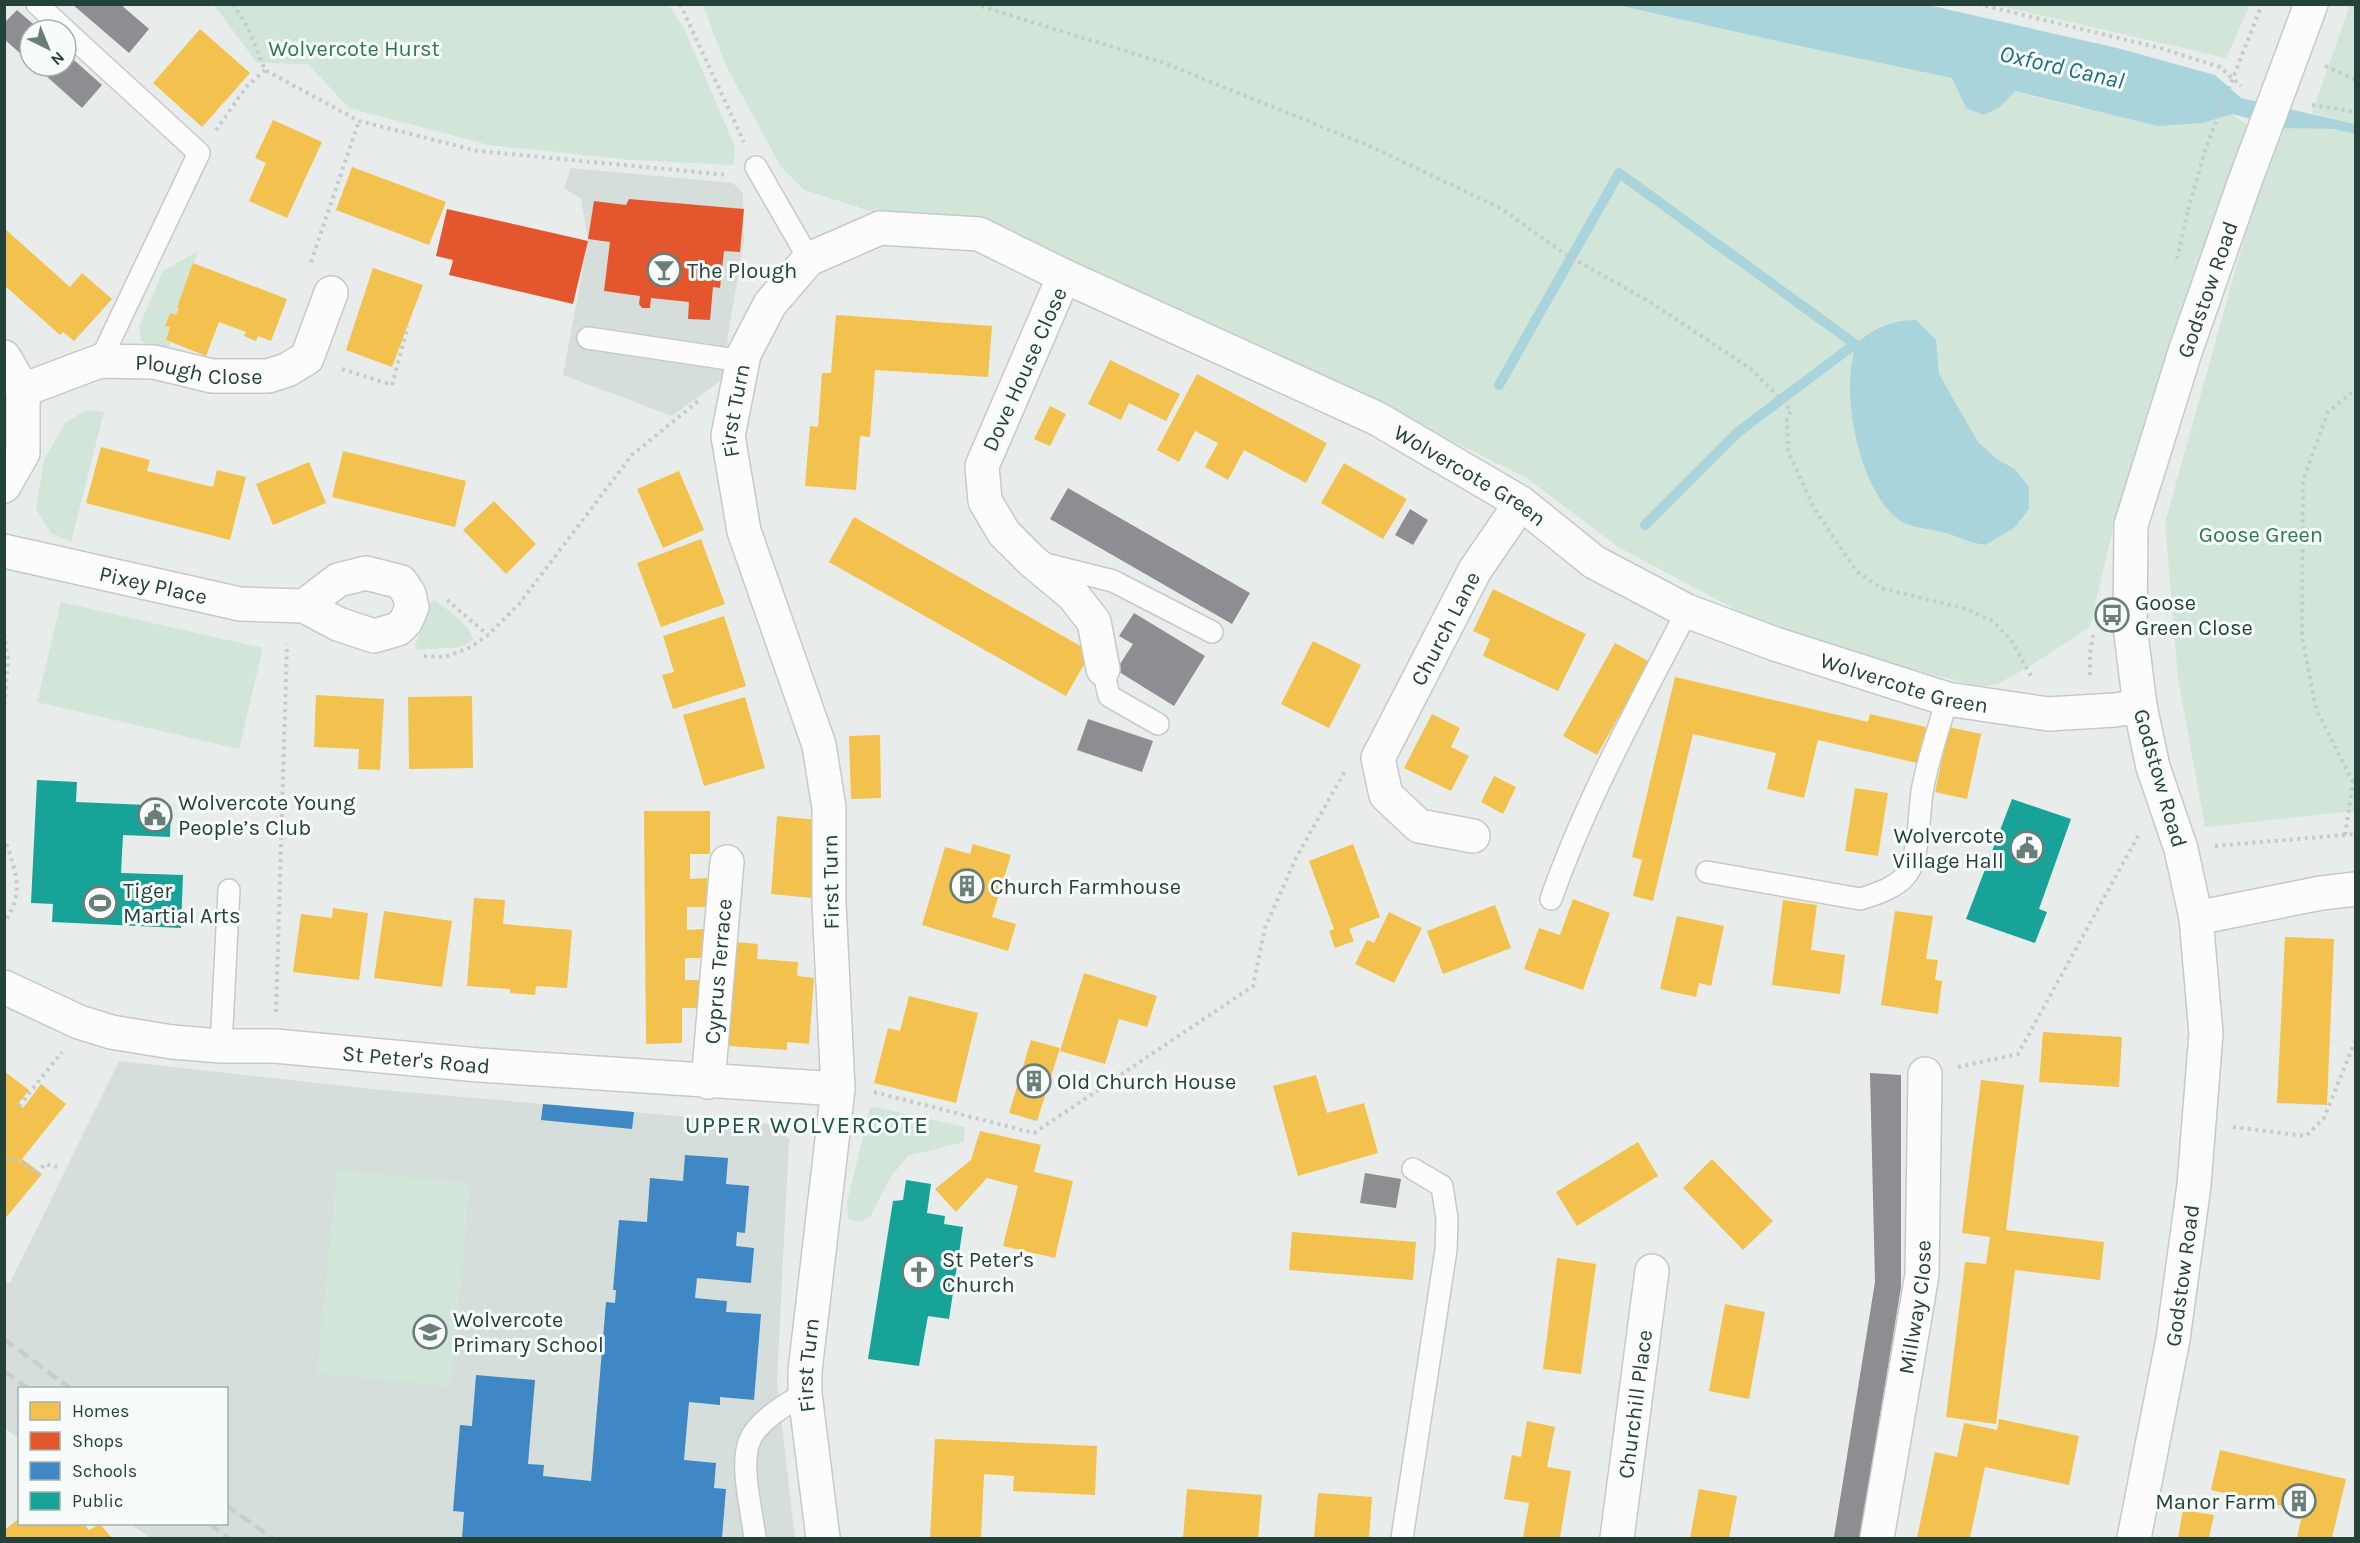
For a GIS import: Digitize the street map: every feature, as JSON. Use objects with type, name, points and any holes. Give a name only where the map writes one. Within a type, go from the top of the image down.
[{"type":"street","name":"Godstow Road","points":[[2134,1539],[2173,1339],[2194,1185],[2206,1033],[2196,918],[2181,849],[2153,767],[2140,706],[2130,626],[2131,525],[2186,352],[2245,181],[2308,57],[2311,4]]},
{"type":"street","name":"Wolvercote Green","points":[[809,259],[880,228],[979,234],[1064,276],[1376,418],[1521,503],[1594,561],[1687,611],[1775,644],[1947,699],[2048,714],[2115,710],[2140,706]]},
{"type":"street","name":"First Turn","points":[[809,259],[770,304],[741,364],[728,435],[744,531],[819,745],[829,808],[829,902],[838,1089],[805,1371],[805,1395],[823,1539]]},
{"type":"street","name":"Dove House Close","points":[[1064,276],[982,466],[985,501],[1004,533],[1032,561],[1074,595],[1094,622],[1102,669]]},
{"type":"street","points":[[307,358],[331,293]]},
{"type":"street","points":[[4,357],[23,390],[22,453],[4,486]]},
{"type":"street","name":"Plough Close","points":[[23,390],[100,360],[154,362],[212,376],[248,377],[268,376],[287,370],[307,358]]},
{"type":"street","name":"Church Lane","points":[[1473,836],[1419,826],[1386,795],[1378,758],[1475,570],[1521,503]]},
{"type":"street","name":"Pixey Place","points":[[4,551],[240,604],[304,606]]},
{"type":"street","name":"Cyprus Terrace","points":[[708,1082],[727,862]]},
{"type":"street","points":[[2196,918],[2321,893],[2355,889]]},
{"type":"street","name":"St Peter's Road","points":[[4,987],[79,1022],[172,1042],[221,1046],[275,1046],[479,1065],[838,1089]]},
{"type":"street","name":"Millway Close","points":[[1877,1539],[1922,1275],[1924,1074]]},
{"type":"street","name":"Churchill Place","points":[[1617,1539],[1652,1271]]},
{"type":"lane","points":[[37,4],[52,18]]},
{"type":"lane","points":[[78,43],[199,153],[100,360]]},
{"type":"lane","points":[[760,173],[809,259]]},
{"type":"lane","points":[[588,338],[741,364]]},
{"type":"lane","points":[[1032,561],[1113,581],[1212,632]]},
{"type":"lane","points":[[1551,899],[1565,859],[1602,778],[1687,611]]},
{"type":"lane","points":[[1102,669],[1108,696],[1158,724]]},
{"type":"lane","points":[[1707,872],[1860,899],[1881,893],[1910,870],[1922,789],[1947,699]]},
{"type":"lane","points":[[221,1046],[229,890]]},
{"type":"lane","points":[[1402,1539],[1446,1250],[1447,1219],[1442,1186],[1413,1169]]},
{"type":"lane","points":[[755,1539],[746,1462],[750,1440],[785,1404],[805,1395]]},
{"type":"path","points":[[233,4],[248,28],[265,70],[360,121],[478,151],[760,173],[680,4]]},
{"type":"path","points":[[974,4],[1164,63],[1372,147],[1502,209],[1565,254],[1668,314],[1751,369],[1791,410],[1787,419],[1788,451],[1814,508],[1856,571],[1881,588],[1966,609],[1993,621],[2011,640],[2048,714]]},
{"type":"path","points":[[1978,4],[2160,48],[2220,67]]},
{"type":"path","points":[[2188,210],[2206,147],[2262,4]]},
{"type":"path","points":[[2308,57],[2355,80]]},
{"type":"path","points":[[199,153],[247,86],[265,70]]},
{"type":"path","points":[[2302,103],[2355,112]]},
{"type":"path","points":[[331,293],[308,271],[360,121]]},
{"type":"path","points":[[307,358],[392,385],[408,326]]},
{"type":"path","points":[[415,655],[445,657],[471,647],[488,635],[519,604],[632,455],[741,364]]},
{"type":"path","points":[[2345,835],[2354,781],[2316,709],[2302,636],[2303,480],[2328,412],[2355,388]]},
{"type":"path","points":[[444,597],[488,635]]},
{"type":"path","points":[[4,634],[8,660],[4,712]]},
{"type":"path","points":[[275,1046],[287,644]]},
{"type":"path","points":[[838,1089],[873,1092],[1034,1133],[1253,986],[1265,928],[1296,858],[1343,772]]},
{"type":"path","points":[[1924,1074],[2018,1054],[2162,793]]},
{"type":"path","points":[[2181,849],[2355,834]]},
{"type":"path","points":[[4,837],[16,871],[18,894],[4,922]]},
{"type":"path","points":[[20,1106],[66,1046],[79,1022]]},
{"type":"path","points":[[2199,1124],[2306,1136],[2324,1119],[2355,1039]]},
{"type":"path","points":[[4,1159],[20,1161],[36,1174],[45,1164],[57,1167]]},
{"type":"shaded area","points":[[571,168],[733,183],[743,193],[744,241],[723,379],[672,416],[563,375],[588,241],[581,199],[564,188]]},
{"type":"shaded area","name":"Wolvercote Primary School","points":[[119,1061],[372,1089],[771,1124],[789,1139],[777,1381],[795,1538],[150,1538],[131,1525],[228,1525],[228,1387],[18,1387],[18,1438],[5,1428],[4,1280],[10,1283]]},
{"type":"green space","name":"Wolvercote Hurst","points":[[214,5],[669,5],[685,30],[735,147],[734,165],[631,160],[489,145],[349,108],[308,64],[257,63]]},
{"type":"green space","points":[[703,5],[1617,5],[1952,78],[1966,108],[2000,107],[2015,91],[2079,108],[2203,123],[2232,114],[2252,128],[2117,512],[2090,627],[2027,668],[1997,684],[1981,687],[1912,669],[1763,624],[1618,547],[1525,477],[1167,305],[804,190],[781,167],[726,66]]},
{"type":"green space","points":[[1996,5],[2250,5],[2226,58]]},
{"type":"green space","points":[[2350,5],[2355,5],[2355,124],[2312,113]]},
{"type":"green space","name":"Goose Green","points":[[2267,125],[2334,129],[2355,134],[2355,811],[2205,827],[2178,679],[2165,523],[2256,196]]},
{"type":"green space","points":[[198,251],[176,315],[170,313],[165,325],[170,327],[166,340],[171,342],[168,352],[141,341],[139,327],[163,271]]},
{"type":"green space","points":[[86,410],[104,412],[71,542],[51,533],[36,509],[44,460],[65,423]]},
{"type":"green space","points":[[434,599],[468,628],[473,640],[461,647],[418,650],[415,646],[430,609],[428,605]]},
{"type":"green space","points":[[61,602],[263,648],[239,749],[37,702]]},
{"type":"green space","points":[[870,1108],[965,1127],[964,1142],[908,1156],[890,1178],[870,1217],[861,1222],[848,1219],[847,1202]]},
{"type":"green space","points":[[337,1170],[470,1182],[451,1387],[317,1374]]},
{"type":"water","name":"Oxford Canal","points":[[1617,5],[1928,5],[2117,48],[2215,75],[2241,98],[2355,124],[2355,134],[2334,129],[2285,128],[2232,114],[2203,123],[2158,126],[2015,91],[2000,107],[1984,115],[1966,108],[1952,78]]},
{"type":"water","points":[[1916,320],[1936,340],[1939,374],[1978,442],[1998,460],[2015,469],[2029,487],[2029,509],[2014,528],[1985,545],[1912,526],[1894,516],[1874,489],[1860,454],[1850,400],[1850,374],[1855,344],[1884,326]]},
{"type":"building: Homes","points":[[200,29],[250,73],[202,127],[153,83]]},
{"type":"building: Homes","points":[[273,120],[322,142],[287,218],[249,201],[266,163],[255,158]]},
{"type":"building: Homes","points":[[352,167],[446,202],[429,245],[336,210]]},
{"type":"building: Homes","points":[[4,228],[70,287],[82,273],[112,299],[74,341],[63,332],[60,335],[4,285]]},
{"type":"building: Homes","points":[[193,263],[287,299],[271,341],[258,336],[256,341],[244,336],[246,332],[219,322],[206,356],[166,340],[170,327],[165,326],[170,313],[176,315]]},
{"type":"building: Homes","points":[[373,268],[423,285],[392,367],[346,350]]},
{"type":"building: Homes","points":[[836,315],[992,326],[988,377],[875,370],[870,437],[860,436],[856,490],[805,486],[810,426],[818,427],[822,373],[831,373]]},
{"type":"building: Homes","points":[[1110,360],[1180,394],[1166,421],[1129,403],[1121,420],[1088,404]]},
{"type":"building: Homes","points":[[1197,374],[1327,443],[1306,483],[1244,450],[1228,480],[1205,467],[1218,443],[1195,431],[1179,462],[1157,450]]},
{"type":"building: Homes","points":[[1050,406],[1066,414],[1050,446],[1034,439]]},
{"type":"building: Homes","points":[[101,447],[150,460],[147,471],[213,487],[217,470],[246,477],[230,540],[86,503]]},
{"type":"building: Homes","points":[[343,451],[466,481],[455,527],[332,497]]},
{"type":"building: Homes","points":[[309,462],[326,503],[273,525],[256,484]]},
{"type":"building: Homes","points":[[1344,463],[1407,499],[1383,539],[1321,503]]},
{"type":"building: Homes","points":[[679,471],[704,530],[663,548],[637,489]]},
{"type":"building: Homes","points":[[494,501],[536,544],[506,574],[463,530]]},
{"type":"building: Homes","points":[[854,517],[1091,652],[1066,696],[829,562]]},
{"type":"building: Homes","points":[[701,539],[725,604],[661,627],[637,563]]},
{"type":"building: Homes","points":[[1493,589],[1586,634],[1558,691],[1483,656],[1490,639],[1473,631]]},
{"type":"building: Homes","points":[[724,616],[746,686],[673,709],[662,675],[674,672],[663,636]]},
{"type":"building: Homes","points":[[1313,641],[1361,665],[1329,728],[1281,704]]},
{"type":"building: Homes","points":[[1615,643],[1650,662],[1597,755],[1563,736]]},
{"type":"building: Homes","points":[[1675,677],[1868,722],[1870,714],[1926,727],[1917,763],[1818,740],[1804,798],[1767,789],[1776,753],[1693,734],[1653,901],[1633,896],[1642,860],[1632,857]]},
{"type":"building: Homes","points":[[316,695],[384,699],[380,770],[358,769],[359,749],[314,747]]},
{"type":"building: Homes","points":[[472,696],[473,768],[409,769],[408,697]]},
{"type":"building: Homes","points":[[745,697],[765,768],[704,786],[683,715]]},
{"type":"building: Homes","points":[[1432,714],[1460,728],[1451,747],[1469,756],[1451,791],[1404,768]]},
{"type":"building: Homes","points":[[1949,727],[1981,734],[1967,799],[1935,792]]},
{"type":"building: Homes","points":[[880,735],[881,798],[851,799],[849,736]]},
{"type":"building: Homes","points":[[1494,776],[1516,787],[1503,814],[1481,802]]},
{"type":"building: Homes","points":[[1855,788],[1888,793],[1878,856],[1845,851]]},
{"type":"building: Homes","points":[[644,811],[710,811],[710,854],[690,854],[690,879],[707,878],[707,907],[687,907],[687,930],[705,929],[705,958],[685,958],[685,980],[702,980],[703,1008],[682,1008],[682,1043],[646,1044]]},
{"type":"building: Homes","points":[[777,816],[818,820],[812,898],[771,894]]},
{"type":"building: Homes","name":"Church Farmhouse","points":[[973,844],[1011,855],[992,917],[1016,924],[1008,951],[922,925],[945,847],[970,854]]},
{"type":"building: Homes","points":[[1353,844],[1380,917],[1349,929],[1354,941],[1335,948],[1329,931],[1334,929],[1309,861]]},
{"type":"building: Homes","points":[[474,898],[505,900],[503,924],[572,930],[567,988],[536,986],[535,995],[510,993],[510,989],[467,986]]},
{"type":"building: Homes","points":[[1573,899],[1610,913],[1583,990],[1524,969],[1539,928],[1560,935]]},
{"type":"building: Homes","points":[[1783,900],[1817,905],[1811,950],[1845,955],[1840,994],[1772,985]]},
{"type":"building: Homes","points":[[1495,905],[1511,948],[1443,974],[1427,931]]},
{"type":"building: Homes","points":[[333,908],[368,913],[359,980],[293,972],[301,914],[332,918]]},
{"type":"building: Homes","points":[[384,911],[452,921],[442,987],[374,978]]},
{"type":"building: Homes","points":[[1895,911],[1933,916],[1926,959],[1938,960],[1935,980],[1942,981],[1938,1014],[1881,1005]]},
{"type":"building: Homes","points":[[1389,912],[1422,928],[1394,983],[1355,964],[1367,940],[1374,943]]},
{"type":"building: Homes","points":[[1677,916],[1724,926],[1711,986],[1699,983],[1696,997],[1660,989]]},
{"type":"building: Homes","points":[[2285,937],[2334,939],[2327,1105],[2277,1103]]},
{"type":"building: Homes","points":[[735,942],[758,944],[757,959],[798,962],[797,976],[814,978],[809,1044],[787,1042],[787,1050],[715,1045]]},
{"type":"building: Homes","points":[[1084,973],[1157,996],[1147,1027],[1119,1019],[1105,1064],[1060,1051]]},
{"type":"building: Homes","points":[[909,996],[978,1013],[956,1103],[874,1083],[888,1028],[900,1031]]},
{"type":"building: Homes","points":[[2043,1032],[2122,1037],[2119,1087],[2039,1082]]},
{"type":"building: Homes","name":"Old Church House","points":[[1031,1040],[1060,1048],[1037,1121],[1009,1113]]},
{"type":"building: Homes","points":[[4,1071],[29,1090],[18,1104],[23,1108],[41,1084],[66,1104],[22,1159],[42,1174],[4,1220]]},
{"type":"building: Homes","points":[[1316,1075],[1327,1113],[1364,1103],[1378,1153],[1298,1176],[1273,1086]]},
{"type":"building: Homes","points":[[1981,1080],[2024,1085],[2006,1230],[2104,1242],[2100,1280],[2015,1270],[1996,1424],[1946,1417],[1965,1262],[1986,1264],[1990,1237],[1962,1233]]},
{"type":"building: Homes","points":[[980,1131],[1041,1145],[1034,1172],[1073,1181],[1055,1258],[1003,1246],[1018,1186],[987,1178],[956,1212],[935,1189],[971,1160]]},
{"type":"building: Homes","points":[[1638,1142],[1658,1176],[1577,1226],[1556,1192]]},
{"type":"building: Homes","points":[[1712,1159],[1773,1221],[1743,1250],[1683,1188]]},
{"type":"building: Homes","points":[[1292,1232],[1416,1242],[1413,1280],[1289,1270]]},
{"type":"building: Homes","points":[[1557,1258],[1596,1264],[1581,1374],[1543,1369]]},
{"type":"building: Homes","points":[[1725,1304],[1765,1312],[1749,1399],[1709,1391]]},
{"type":"building: Homes","points":[[1999,1419],[2079,1436],[2069,1485],[1985,1467],[1970,1538],[1917,1538],[1935,1452],[1957,1457],[1964,1423],[1997,1430]]},
{"type":"building: Homes","points":[[1527,1421],[1555,1427],[1547,1467],[1571,1471],[1560,1538],[1523,1538],[1529,1503],[1504,1499],[1512,1455],[1521,1457]]},
{"type":"building: Homes","points":[[935,1439],[1097,1446],[1095,1495],[1013,1491],[1014,1476],[984,1474],[981,1538],[930,1538]]},
{"type":"building: Homes","name":"Manor Farm","points":[[2220,1450],[2346,1479],[2332,1538],[2297,1538],[2303,1511],[2211,1490]]},
{"type":"building: Homes","points":[[1187,1489],[1262,1495],[1258,1538],[1183,1538]]},
{"type":"building: Homes","points":[[1699,1489],[1737,1496],[1729,1538],[1690,1538]]},
{"type":"building: Homes","points":[[1318,1493],[1372,1497],[1369,1538],[1314,1538]]},
{"type":"building: Homes","points":[[2183,1510],[2214,1515],[2209,1538],[2178,1538]]},
{"type":"building: Homes","points":[[18,1520],[18,1525],[85,1525],[89,1530],[101,1525],[112,1538],[4,1538],[4,1530]]},
{"type":"building: Shops","name":"The Plough","points":[[629,199],[744,209],[740,252],[724,251],[720,288],[713,287],[710,320],[688,319],[689,302],[651,298],[650,308],[642,308],[639,304],[640,296],[604,291],[610,242],[588,239],[594,201],[626,205]]},
{"type":"building: Shops","points":[[447,209],[588,241],[573,304],[449,275],[453,260],[436,256]]},
{"type":"building: Schools","points":[[543,1104],[634,1112],[632,1129],[541,1120]]},
{"type":"building: Schools","points":[[685,1155],[728,1158],[726,1184],[749,1186],[745,1233],[737,1232],[736,1246],[754,1248],[751,1283],[697,1278],[695,1298],[727,1301],[726,1312],[761,1314],[754,1400],[720,1397],[720,1405],[689,1402],[684,1460],[716,1463],[714,1488],[726,1489],[722,1538],[462,1538],[464,1512],[453,1511],[460,1425],[472,1426],[476,1375],[535,1380],[528,1464],[544,1465],[543,1476],[591,1481],[606,1302],[615,1303],[616,1290],[613,1290],[619,1220],[647,1222],[650,1178],[683,1181]]},
{"type":"building: Public","points":[[37,780],[77,782],[76,802],[171,806],[170,837],[123,835],[121,873],[183,875],[181,928],[52,922],[53,904],[31,903]]},
{"type":"building: Public","name":"Wolvercote Village Hall","points":[[2012,799],[2071,819],[2039,909],[2047,912],[2035,943],[1966,919]]},
{"type":"building: Public","name":"St Peter's Church","points":[[906,1180],[931,1184],[927,1213],[945,1216],[944,1224],[963,1227],[949,1319],[928,1316],[919,1366],[868,1359],[893,1201],[903,1200]]},
{"type":"building: Industry","points":[[72,4],[120,4],[149,29],[129,53]]},
{"type":"building: Industry","points":[[17,10],[26,18],[18,18],[18,51],[4,39],[4,23]]},
{"type":"building: Industry","points":[[78,64],[102,85],[82,108],[48,78],[78,78]]},
{"type":"building: Industry","points":[[1068,488],[1250,593],[1232,624],[1050,519]]},
{"type":"building: Industry","points":[[1410,509],[1428,520],[1413,545],[1395,535]]},
{"type":"building: Industry","points":[[1134,613],[1205,656],[1174,706],[1116,670],[1133,644],[1119,636]]},
{"type":"building: Industry","points":[[1088,719],[1153,741],[1142,772],[1077,750]]},
{"type":"building: Industry","points":[[1870,1073],[1901,1075],[1901,1287],[1860,1538],[1840,1538],[1834,1537],[1875,1282]]},
{"type":"building: Industry","points":[[1365,1173],[1401,1179],[1396,1208],[1360,1203]]},
{"type":"waterway","points":[[1499,385],[1619,173],[1855,344],[1737,433],[1645,525]]},
{"type":"railway","points":[[4,1339],[69,1387]]},
{"type":"railway","points":[[4,1371],[27,1387]]},
{"type":"railway","points":[[228,1506],[272,1538]]},
{"type":"railway","points":[[210,1525],[229,1538]]},
{"type":"place","name":"The Plough","points":[[664,270]]},
{"type":"place","name":"Goose Green Close","points":[[2112,615]]},
{"type":"place","name":"Wolvercote Young People’s Club","points":[[155,815]]},
{"type":"place","name":"Wolvercote Village Hall","points":[[2027,848]]},
{"type":"place","name":"Church Farmhouse","points":[[967,886]]},
{"type":"place","name":"Tiger Martial Arts","points":[[100,903]]},
{"type":"place","name":"Old Church House","points":[[1034,1081]]},
{"type":"place","name":"St Peter's Church","points":[[919,1272]]},
{"type":"place","name":"Wolvercote Primary School","points":[[430,1332]]},
{"type":"place","name":"Manor Farm","points":[[2299,1501]]},
{"type":"district","name":"UPPER WOLVERCOTE","points":[[807,1125]]}]
